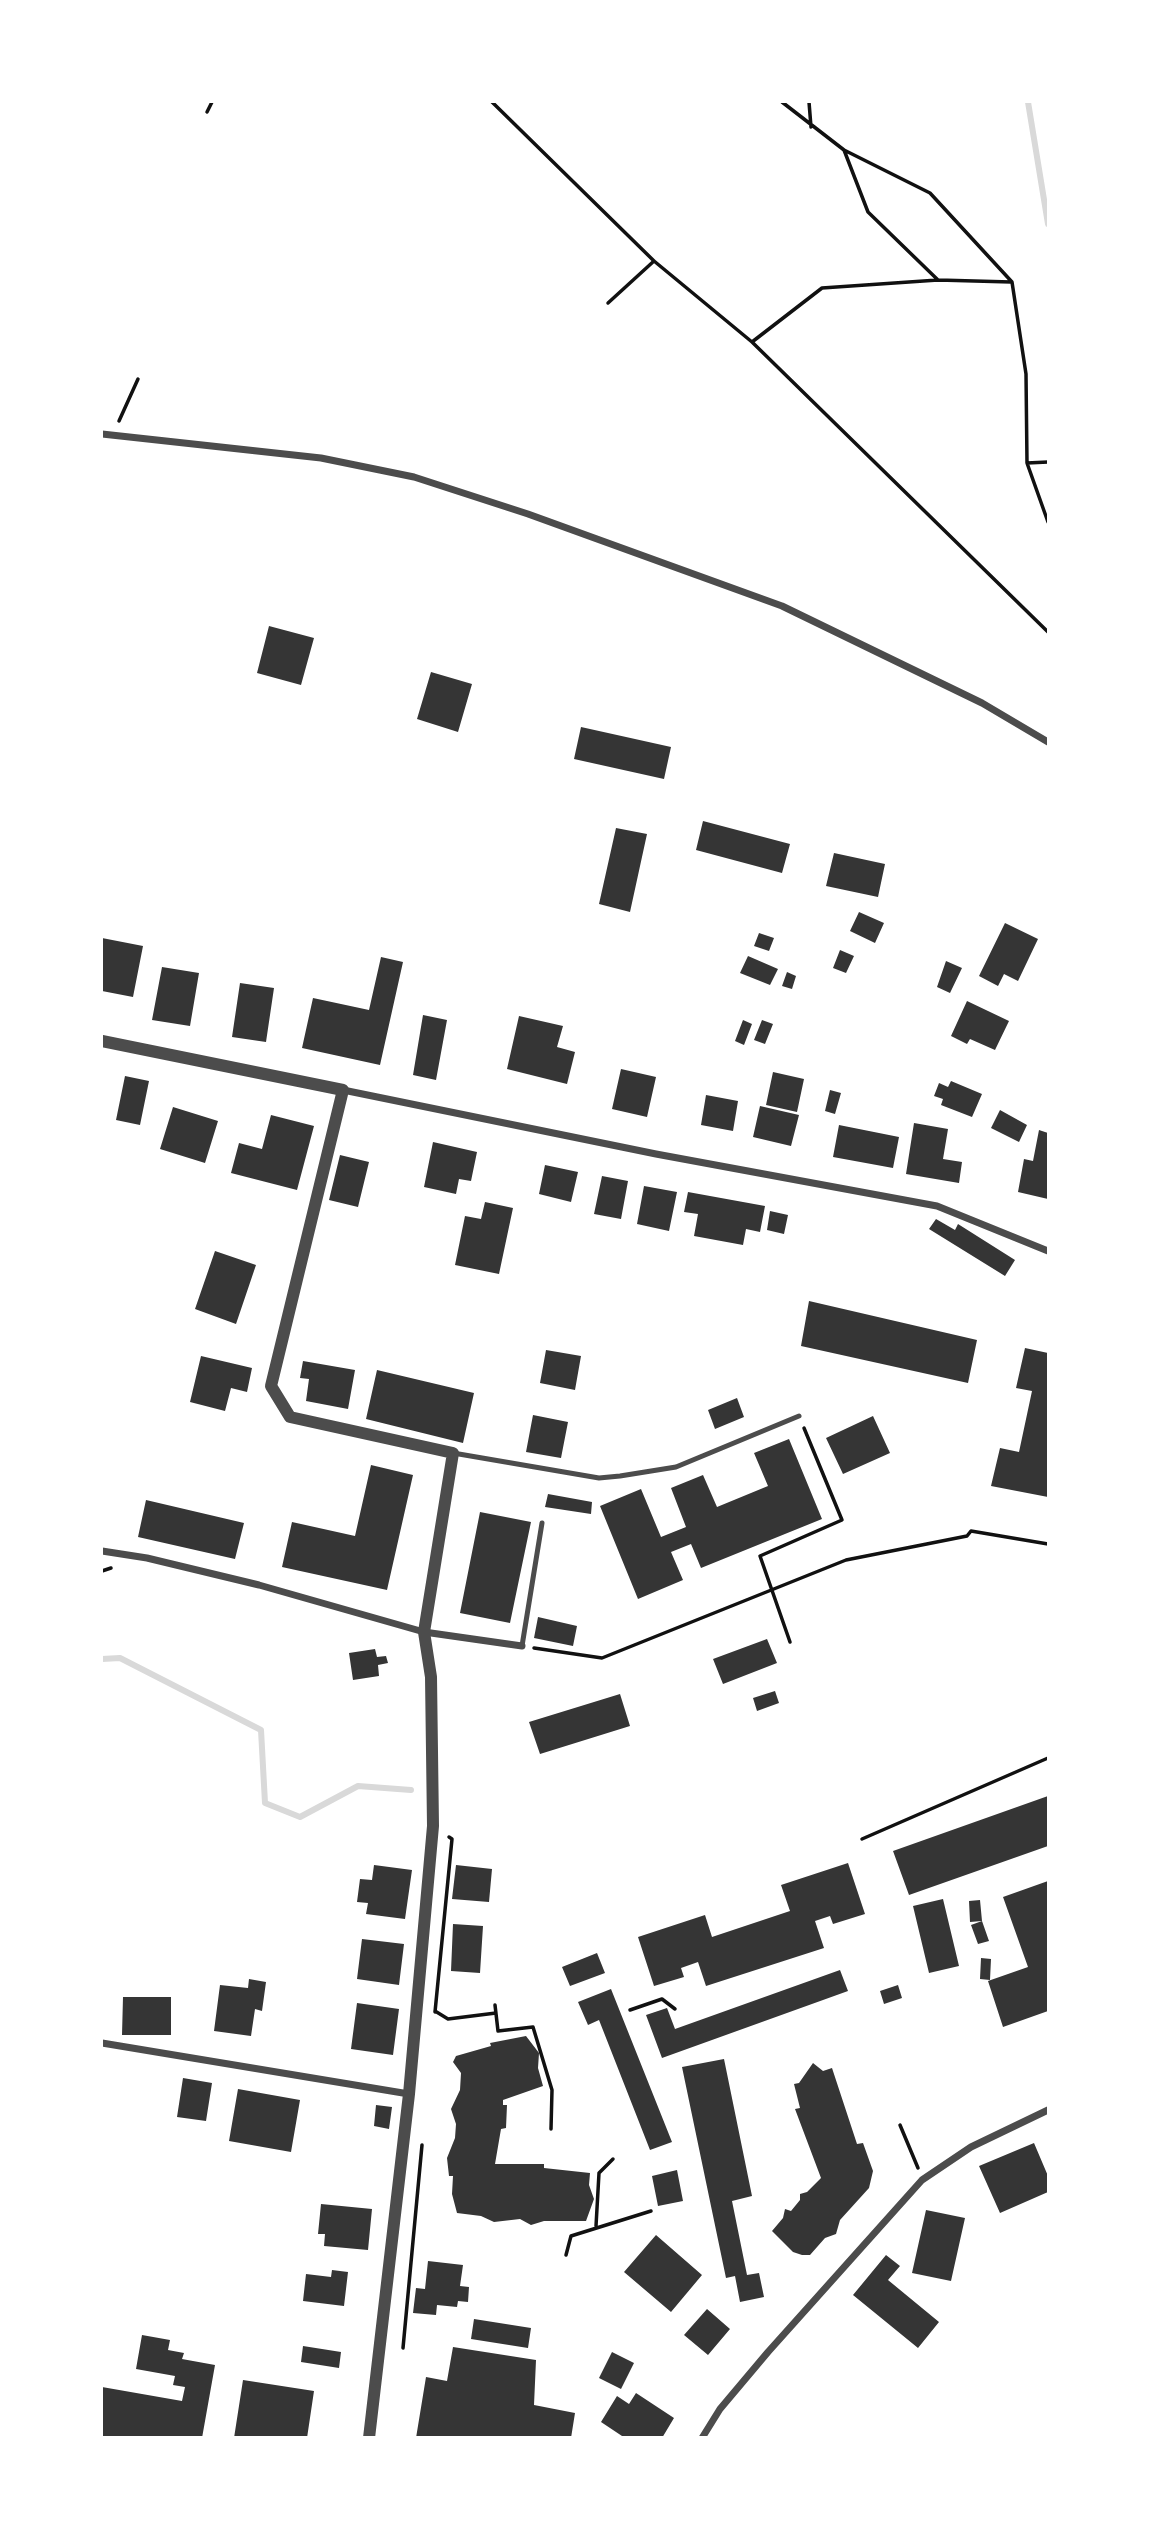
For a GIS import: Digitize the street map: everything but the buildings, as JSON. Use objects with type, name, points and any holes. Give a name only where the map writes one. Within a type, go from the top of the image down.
[{"type":"street","points":[[102,434],[321,458],[414,477],[515,510],[782,606],[982,704],[1048,742]]},
{"type":"street","points":[[102,1041],[656,1154],[937,1206],[1048,1251]]},
{"type":"street","points":[[343,1090],[271,1386],[290,1417],[453,1454],[424,1632],[431,1677],[433,1826],[409,2094],[369,2438]]},
{"type":"street","points":[[102,1551],[147,1558],[246,1582],[424,1632],[522,1646]]},
{"type":"street","points":[[102,2043],[409,2094]]},
{"type":"street","points":[[702,2438],[720,2409],[768,2352],[922,2180],[971,2147],[1047,2113]]},
{"type":"lane","points":[[453,1454],[571,1474],[620,1476],[676,1467],[799,1416]]},
{"type":"lane","points":[[522,1646],[541,1523]]},
{"type":"path","points":[[207,112],[212,102]]},
{"type":"path","points":[[492,102],[654,261],[752,342],[1048,632]]},
{"type":"path","points":[[782,102],[844,150],[930,193],[1012,282],[1026,374],[1027,463],[1048,522]]},
{"type":"path","points":[[809,102],[811,127]]},
{"type":"path","points":[[844,150],[868,212],[938,280]]},
{"type":"path","points":[[608,303],[654,261]]},
{"type":"path","points":[[752,342],[821,288],[938,280],[1012,282]]},
{"type":"path","points":[[111,425],[121,421],[138,379]]},
{"type":"path","points":[[1027,463],[1048,462]]},
{"type":"path","points":[[790,1642],[760,1556],[842,1520],[799,1416]]},
{"type":"path","points":[[522,1646],[602,1658],[846,1560],[967,1536],[971,1531],[1048,1544]]},
{"type":"path","points":[[862,1839],[1048,1758]]},
{"type":"path","points":[[630,2010],[662,1998],[675,2009]]},
{"type":"path","points":[[495,2005],[498,2031],[533,2027],[552,2090],[551,2129]]},
{"type":"path","points":[[435,2011],[449,2019],[496,2013]]},
{"type":"path","points":[[900,2125],[922,2180]]},
{"type":"path","points":[[596,2226],[599,2173],[613,2159]]},
{"type":"path","points":[[566,2255],[571,2236],[651,2211]]},
{"type":"waterway","points":[[1028,102],[1048,224]]},
{"type":"waterway","points":[[102,1659],[120,1658],[261,1730],[265,1803],[300,1817],[358,1786],[411,1790]]}]
